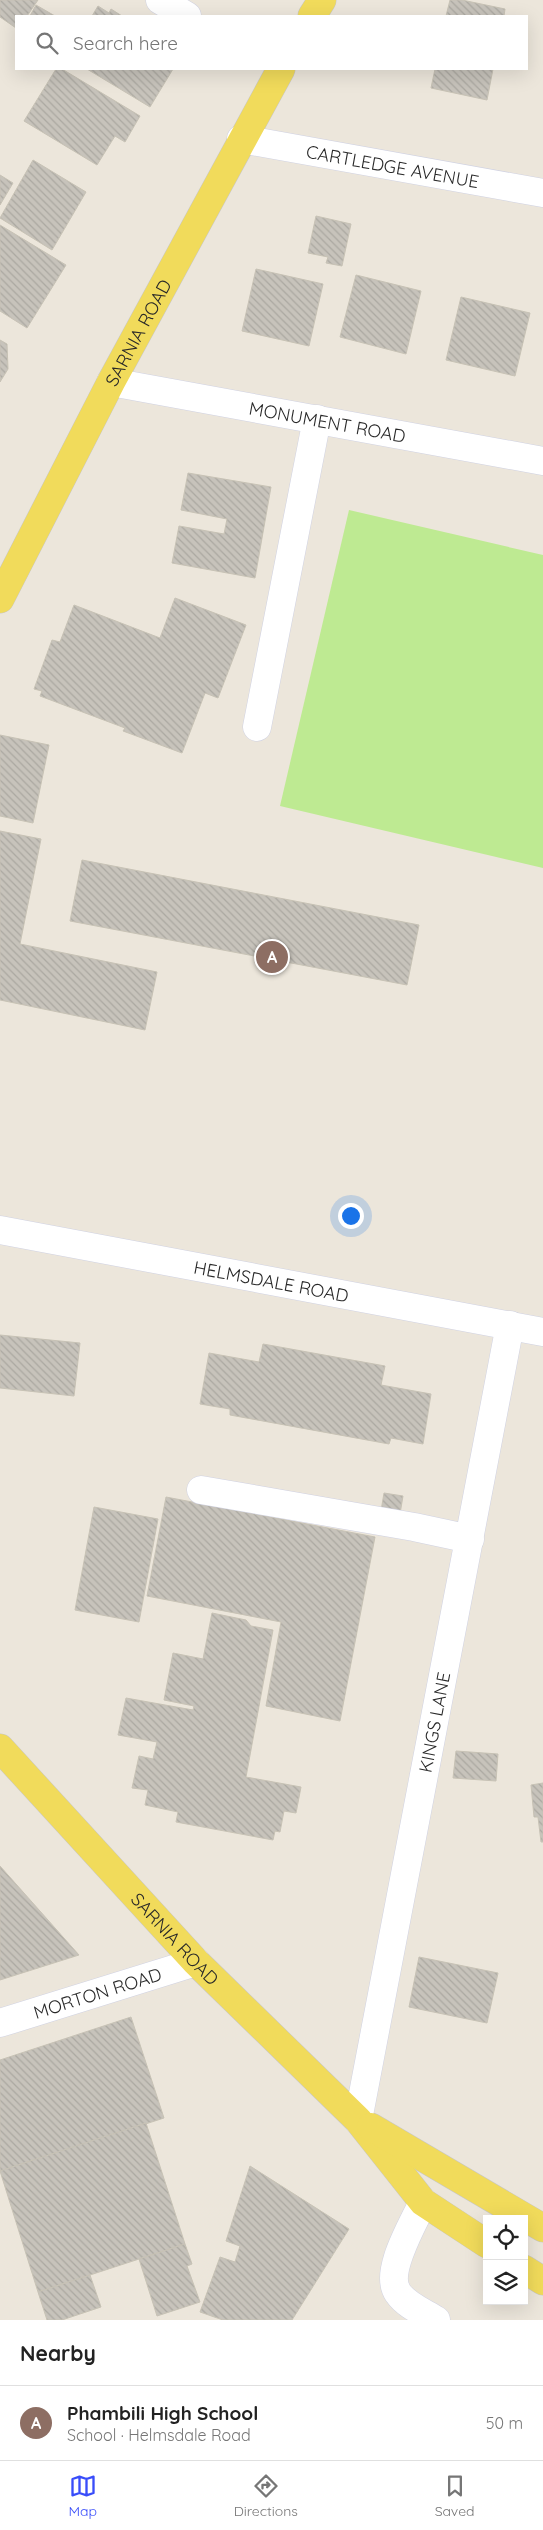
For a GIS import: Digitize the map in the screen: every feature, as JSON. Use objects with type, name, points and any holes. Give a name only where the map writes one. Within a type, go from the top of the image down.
[{"type":"main road","points":[[313,15],[322,0]]},
{"type":"main road","name":"SARNIA ROAD","points":[[0,599],[7,563],[111,382],[278,70]]},
{"type":"main road","name":"SARNIA ROAD","points":[[0,1748],[196,1962],[358,2120],[423,2202],[483,2241]]},
{"type":"main road","name":"SARNIA ROAD","points":[[358,2120],[543,2228]]},
{"type":"main road","points":[[528,2272],[543,2281]]},
{"type":"street","points":[[160,0],[185,15]]},
{"type":"street","name":"CARTLEDGE AVENUE","points":[[241,138],[543,193]]},
{"type":"street","name":"MONUMENT ROAD","points":[[111,382],[543,461]]},
{"type":"street","points":[[257,727],[317,420]]},
{"type":"street","name":"HELMSDALE ROAD","points":[[0,1230],[543,1332]]},
{"type":"street","name":"KINGS LANE","points":[[358,2120],[510,1326]]},
{"type":"street","points":[[201,1490],[414,1527],[470,1539]]},
{"type":"street","name":"MORTON ROAD","points":[[0,2023],[196,1962]]},
{"type":"street","points":[[423,2202],[396,2262],[392,2282],[406,2302],[436,2320]]},
{"type":"green space","points":[[349,510],[543,555],[543,868],[280,806]]},
{"type":"building","points":[[0,0],[38,0],[28,15],[15,15],[15,27],[0,17]]},
{"type":"building","points":[[450,0],[462,0],[505,9],[504,15],[446,15]]},
{"type":"building","points":[[36,5],[53,15],[31,15]]},
{"type":"building","points":[[98,6],[109,13],[111,9],[120,15],[93,15]]},
{"type":"building","points":[[55,70],[64,70],[140,116],[125,142],[115,136],[97,165],[24,121]]},
{"type":"building","points":[[89,70],[172,70],[150,107]]},
{"type":"building","points":[[435,70],[493,70],[487,100],[431,88]]},
{"type":"building","points":[[33,160],[86,192],[52,250],[0,218]]},
{"type":"building","points":[[0,175],[13,183],[0,205]]},
{"type":"building","points":[[316,216],[351,224],[342,266],[326,263],[328,257],[308,253]]},
{"type":"building","points":[[0,225],[66,265],[27,328],[0,311]]},
{"type":"building","points":[[256,269],[323,284],[309,346],[242,331]]},
{"type":"building","points":[[356,275],[421,291],[406,354],[340,337]]},
{"type":"building","points":[[461,297],[530,313],[515,376],[446,360]]},
{"type":"building","points":[[0,340],[7,344],[8,369],[0,382]]},
{"type":"building","points":[[188,473],[271,487],[255,578],[172,563],[179,526],[224,534],[227,519],[181,510]]},
{"type":"building","points":[[175,598],[246,625],[218,698],[205,693],[182,753],[123,731],[125,728],[40,696],[42,691],[34,689],[52,640],[60,642],[74,605],[160,638]]},
{"type":"building","points":[[0,735],[49,745],[33,823],[0,816]]},
{"type":"building","points":[[0,831],[41,839],[20,944],[157,972],[145,1030],[0,1000]]},
{"type":"building","points":[[82,860],[419,925],[407,985],[70,921]]},
{"type":"building","points":[[0,1335],[80,1343],[74,1396],[0,1388]]},
{"type":"building","points":[[263,1344],[385,1366],[381,1385],[431,1394],[423,1444],[391,1438],[389,1444],[230,1415],[230,1409],[200,1404],[209,1353],[259,1362]]},
{"type":"building","points":[[384,1493],[403,1496],[400,1514],[381,1511]]},
{"type":"building","points":[[166,1497],[375,1537],[340,1721],[266,1706],[281,1622],[147,1596]]},
{"type":"building","points":[[94,1507],[158,1519],[139,1622],[75,1610]]},
{"type":"building","points":[[212,1613],[246,1620],[251,1626],[273,1630],[246,1777],[301,1787],[296,1813],[284,1811],[280,1832],[275,1831],[273,1840],[176,1822],[178,1812],[145,1805],[148,1790],[132,1788],[139,1756],[153,1759],[157,1742],[118,1735],[126,1698],[193,1710],[194,1706],[164,1700],[173,1653],[203,1659]]},
{"type":"building","points":[[456,1751],[498,1754],[496,1781],[453,1778]]},
{"type":"building","points":[[543,1783],[543,1842],[541,1842],[538,1817],[534,1817],[531,1785]]},
{"type":"building","points":[[0,1866],[79,1955],[0,1980]]},
{"type":"building","points":[[419,1957],[498,1973],[487,2023],[409,2007]]},
{"type":"building","points":[[131,2017],[164,2118],[0,2171],[0,2060]]},
{"type":"building","points":[[146,2123],[185,2244],[38,2292],[0,2171]]},
{"type":"building","points":[[250,2166],[349,2229],[292,2320],[223,2320],[200,2312],[220,2257],[235,2262],[240,2246],[226,2241]]},
{"type":"building","points":[[185,2244],[192,2264],[187,2266],[200,2302],[157,2316],[139,2259]]},
{"type":"building","points":[[90,2275],[101,2307],[62,2320],[47,2320],[38,2292]]},
{"type":"place","name":"Phambili High School","points":[[272,957]]}]
